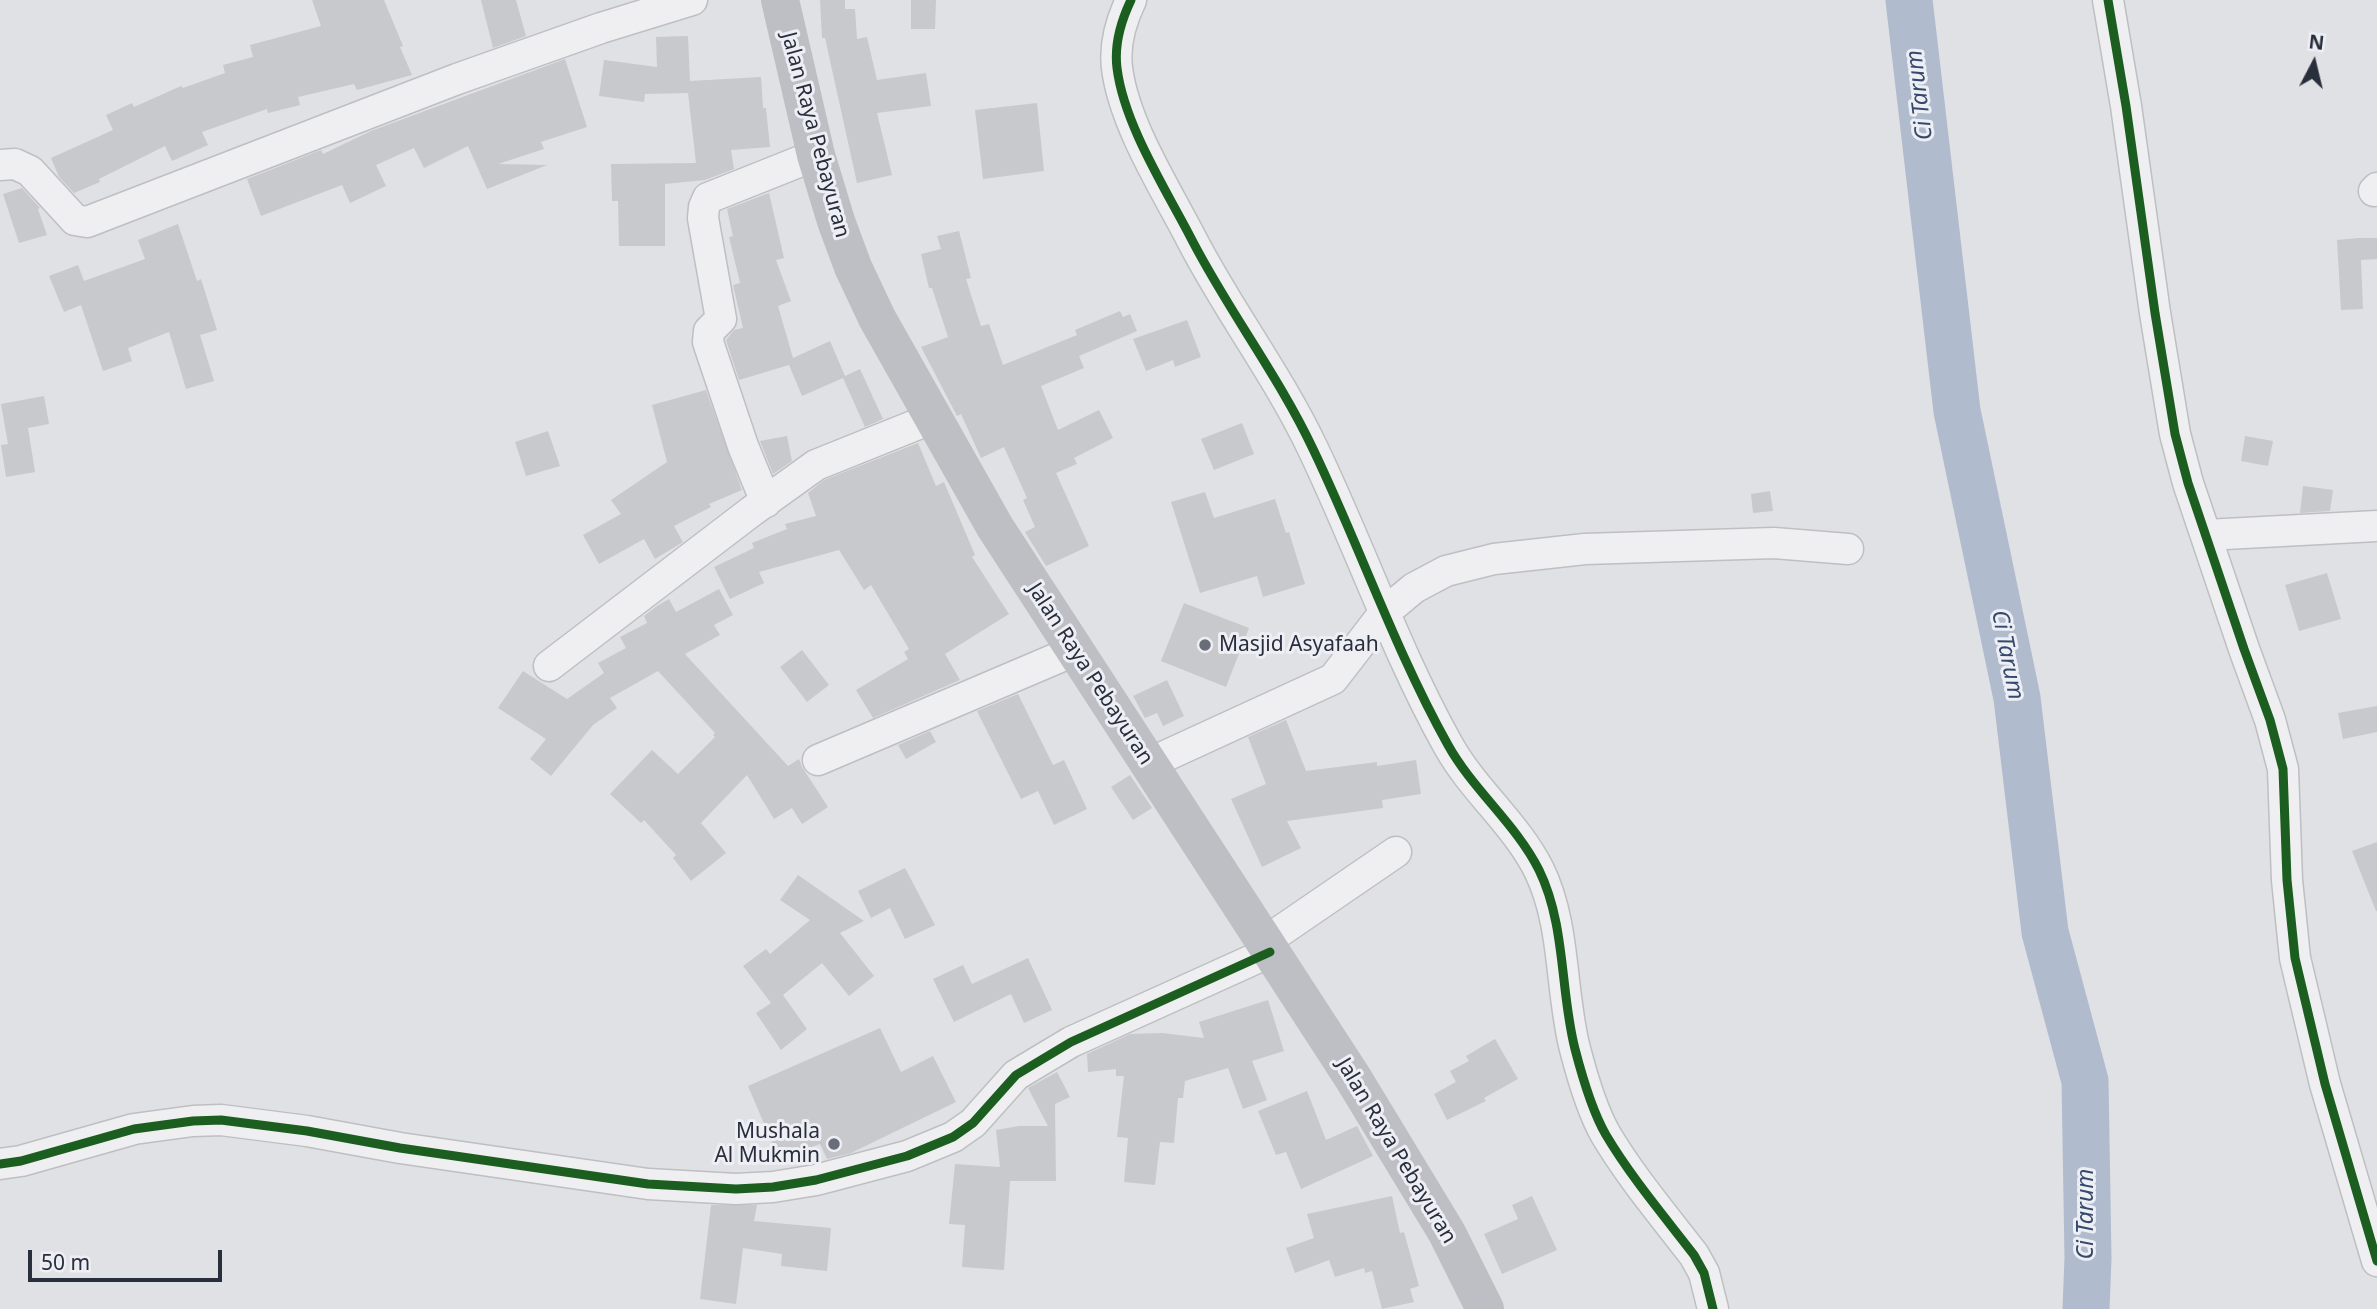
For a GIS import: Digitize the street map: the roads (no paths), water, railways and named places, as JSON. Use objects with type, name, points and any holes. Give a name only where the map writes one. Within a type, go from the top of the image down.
[{"type":"main road","name":"Jalan Raya Pebayuran","points":[[780,0],[816,155],[836,221],[853,267],[877,318],[995,527],[1353,1078],[1447,1233],[1485,1309]]},
{"type":"street","points":[[0,165],[15,164],[30,171],[75,220],[86,222],[457,79],[601,28],[692,0]]},
{"type":"street","points":[[1131,0],[1121,21],[1117,65],[1122,92],[1136,132],[1196,247],[1313,448],[1388,623],[1428,706],[1464,771],[1517,837],[1538,868],[1556,923],[1567,1006],[1583,1078],[1605,1133],[1694,1255],[1704,1273],[1713,1309]]},
{"type":"street","points":[[2108,0],[2175,434],[2188,483],[2270,720],[2283,769],[2287,880],[2295,958],[2325,1084],[2377,1261]]},
{"type":"street","points":[[766,502],[743,446],[708,342],[709,331],[721,319],[703,218],[704,207],[708,198],[816,155]]},
{"type":"street","points":[[549,666],[741,519],[816,466],[933,418]]},
{"type":"street","points":[[2206,535],[2377,526]]},
{"type":"street","points":[[1148,764],[1333,679],[1388,623],[1414,588],[1446,570],[1494,559],[1585,549],[1774,543],[1848,549]]},
{"type":"street","points":[[818,760],[1074,651]]},
{"type":"street","points":[[0,1164],[21,1161],[134,1129],[221,1120],[307,1130],[400,1148],[648,1184],[736,1189],[816,1180],[907,1156],[953,1136],[974,1123],[1016,1075],[1060,1048],[1266,947],[1396,852]]},
{"type":"waterway","name":"Ci Tarum","points":[[1909,0],[1957,411],[2017,698],[2045,932],[2085,1081],[2088,1258],[2086,1309]]},
{"type":"place","name":"Masjid Asyafaah","points":[[1205,645]]},
{"type":"place","name":"Mushala Al Mukmin","points":[[834,1144]]}]
